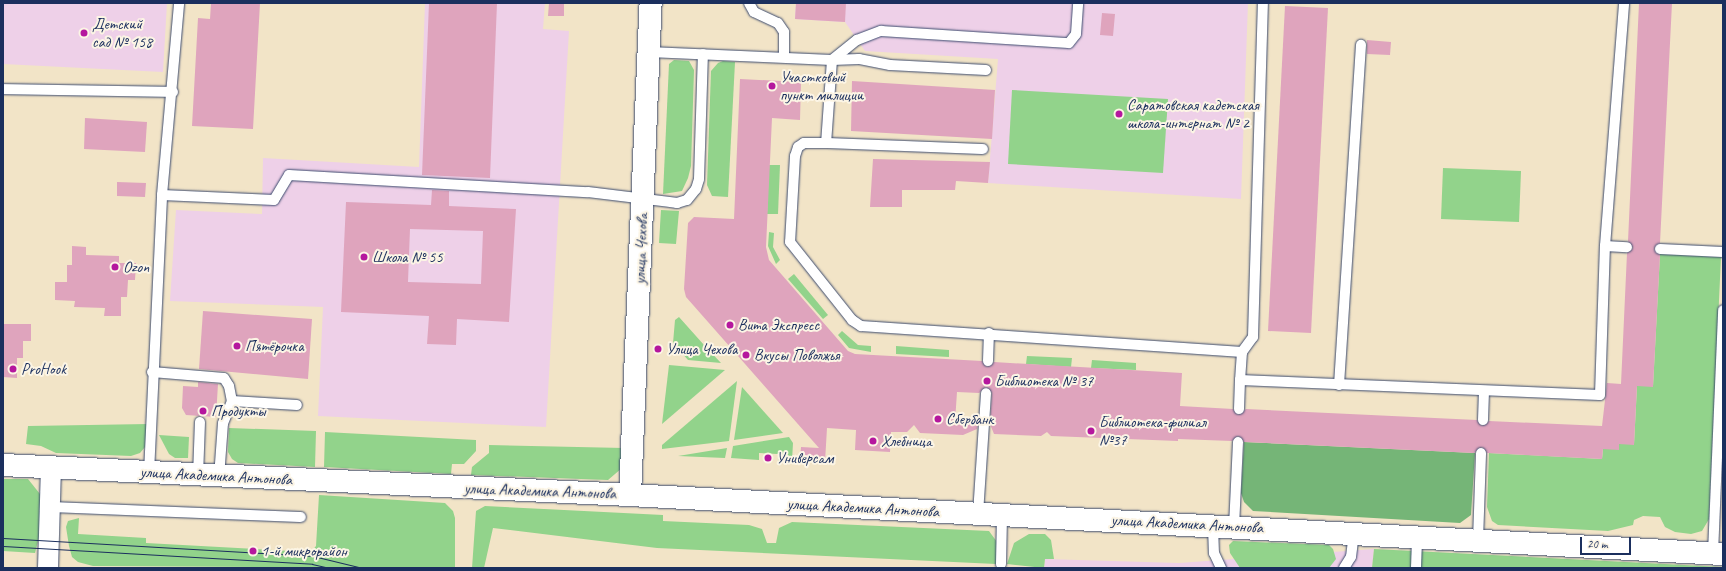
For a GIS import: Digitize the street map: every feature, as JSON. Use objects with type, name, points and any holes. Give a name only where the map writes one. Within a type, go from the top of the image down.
[{"type":"main road","name":"улица Чехова","points":[[630,495],[651,3]]},
{"type":"main road","name":"улица Академика Антонова","points":[[3,465],[198,476],[630,495],[1417,536],[1718,554]]},
{"type":"street","points":[[48,568],[51,467]]},
{"type":"lane","points":[[149,473],[153,420],[152,372],[162,195],[173,92],[179,3]]},
{"type":"lane","points":[[749,3],[754,12],[778,23],[784,32],[784,58]]},
{"type":"lane","points":[[826,142],[832,60],[857,40],[881,31],[1069,43],[1076,34],[1078,3]]},
{"type":"lane","points":[[1239,409],[1242,352],[1253,337],[1263,3]]},
{"type":"lane","points":[[1240,380],[1484,392],[1600,395],[1605,246],[1624,3]]},
{"type":"lane","points":[[1339,385],[1361,45]]},
{"type":"lane","points":[[649,52],[832,60],[859,59],[890,65],[986,70]]},
{"type":"lane","points":[[162,195],[274,200],[289,175],[588,192],[677,203],[687,200],[696,189],[699,179],[703,54]]},
{"type":"lane","points":[[3,89],[173,92]]},
{"type":"lane","points":[[983,149],[826,142],[804,143],[798,147],[795,156],[790,242],[852,320],[861,326],[872,328],[989,333],[1242,352]]},
{"type":"lane","points":[[1605,246],[1628,248]]},
{"type":"lane","points":[[1660,249],[1723,252]]},
{"type":"lane","points":[[1718,554],[1723,310]]},
{"type":"lane","points":[[988,362],[989,333]]},
{"type":"lane","points":[[152,372],[219,375],[224,378],[229,386],[232,401],[223,423],[220,477]]},
{"type":"lane","points":[[1483,420],[1484,392]]},
{"type":"lane","points":[[978,514],[986,393]]},
{"type":"lane","points":[[232,401],[297,405]]},
{"type":"lane","points":[[198,476],[200,422]]},
{"type":"lane","points":[[1221,568],[1214,553],[1224,526],[1238,442]]},
{"type":"lane","points":[[1478,540],[1481,453]]},
{"type":"lane","points":[[50,507],[301,517]]},
{"type":"lane","points":[[1001,564],[1002,515]]},
{"type":"lane","points":[[1344,568],[1350,558],[1354,533]]},
{"type":"lane","points":[[1416,568],[1417,536]]},
{"type":"shaded area","name":"Детский сад № 158","points":[[3,3],[167,3],[163,72],[3,64]]},
{"type":"shaded area","name":"Школа № 55","points":[[425,3],[545,3],[543,29],[569,31],[546,427],[318,416],[323,307],[170,301],[176,210],[262,214],[263,158],[419,167]]},
{"type":"shaded area","name":"Саратовская кадетская школа-интернат № 2","points":[[796,3],[1248,3],[1241,199],[988,183],[998,59],[865,51],[845,22],[795,19]]},
{"type":"shaded area","points":[[1374,549],[1372,568],[1044,568],[1045,559],[1179,563]]},
{"type":"green space","points":[[674,60],[689,61],[694,70],[691,166],[688,178],[682,191],[663,194],[669,64]]},
{"type":"green space","points":[[723,61],[735,62],[728,197],[712,196],[707,185],[711,71],[718,63]]},
{"type":"green space","points":[[1012,90],[1168,99],[1163,173],[1008,164]]},
{"type":"green space","points":[[769,165],[780,165],[778,214],[767,214]]},
{"type":"green space","points":[[1443,168],[1521,171],[1519,222],[1441,219]]},
{"type":"green space","points":[[661,210],[679,211],[676,244],[659,243]]},
{"type":"green space","points":[[769,232],[774,233],[773,247],[780,260],[776,264],[768,246]]},
{"type":"green space","points":[[1660,254],[1721,257],[1709,519],[1702,531],[1691,534],[1675,532],[1665,527],[1660,517],[1643,516],[1634,520],[1633,525],[1608,531],[1498,525],[1492,521],[1487,507],[1489,453],[1602,459],[1603,449],[1619,444],[1634,444],[1637,386],[1653,386]]},
{"type":"green space","points":[[794,274],[828,315],[823,319],[788,279]]},
{"type":"green space","points":[[679,317],[721,363],[688,360],[673,343],[675,320]]},
{"type":"green space","points":[[842,331],[858,345],[871,346],[871,352],[849,348],[838,335]]},
{"type":"green space","points":[[896,346],[949,350],[949,357],[896,354]]},
{"type":"green space","points":[[1027,356],[1072,358],[1071,367],[1026,364]]},
{"type":"green space","points":[[1092,360],[1136,363],[1136,370],[1091,368]]},
{"type":"green space","points":[[669,365],[725,370],[662,424]]},
{"type":"green space","points":[[737,381],[729,441],[662,449],[662,445]]},
{"type":"green space","points":[[742,387],[783,433],[734,440]]},
{"type":"green space","points":[[148,424],[145,447],[140,453],[131,456],[56,453],[41,446],[26,444],[28,426]]},
{"type":"green space","points":[[229,428],[316,431],[315,467],[238,463],[232,459],[228,452]]},
{"type":"green space","points":[[325,432],[476,440],[476,451],[464,464],[452,464],[451,474],[324,467]]},
{"type":"green space","points":[[159,435],[189,437],[188,458],[175,458],[169,454]]},
{"type":"green space","points":[[789,437],[793,443],[792,461],[778,461],[778,454],[759,453],[759,460],[731,458],[733,446]]},
{"type":"green space","points":[[1244,442],[1475,453],[1471,515],[1460,523],[1253,511],[1244,502],[1241,493]]},
{"type":"green space","points":[[489,445],[624,448],[622,468],[608,480],[471,475],[472,467],[489,453]]},
{"type":"green space","points":[[727,448],[725,458],[678,456]]},
{"type":"green space","points":[[3,479],[28,479],[40,494],[40,533],[35,553],[3,551]]},
{"type":"green space","points":[[319,495],[445,503],[453,511],[455,518],[455,568],[93,566],[78,562],[72,557],[69,546],[66,527],[68,521],[79,518],[78,534],[146,538],[146,543],[311,552],[316,546]]},
{"type":"green space","points":[[485,506],[663,515],[663,521],[749,525],[762,529],[767,543],[776,543],[779,528],[792,522],[989,531],[997,542],[996,564],[657,548],[493,528],[484,568],[472,568],[476,511]]},
{"type":"green space","points":[[1029,534],[1045,534],[1051,540],[1054,559],[1045,559],[1044,568],[1007,564],[1014,543]]},
{"type":"green space","points":[[1233,541],[1329,545],[1333,549],[1336,559],[1329,568],[1240,568],[1230,553],[1229,545]]},
{"type":"green space","points":[[1374,549],[1723,567],[1723,568],[1372,568]]},
{"type":"building","points":[[211,3],[260,3],[253,129],[192,126],[198,18],[210,19]]},
{"type":"building","points":[[429,3],[497,3],[490,178],[422,175]]},
{"type":"building","points":[[549,3],[564,3],[564,16],[548,16]]},
{"type":"building","points":[[796,3],[846,3],[845,22],[795,19]]},
{"type":"building","points":[[1639,3],[1672,3],[1660,243],[1654,249],[1660,255],[1653,387],[1637,386],[1634,445],[1619,444],[1619,450],[1603,449],[1602,459],[1487,453],[1482,447],[1474,453],[1244,442],[1238,436],[1232,441],[1178,439],[1178,441],[1051,436],[1047,432],[1041,436],[994,434],[990,424],[992,393],[986,387],[979,393],[957,392],[955,422],[978,423],[977,429],[963,435],[920,433],[914,425],[907,432],[891,432],[890,452],[855,450],[856,430],[827,428],[825,462],[800,461],[801,447],[819,448],[686,297],[684,289],[688,223],[694,217],[734,219],[740,79],[801,82],[800,120],[772,118],[766,247],[769,260],[848,351],[855,354],[982,361],[987,367],[994,362],[1182,373],[1180,406],[1233,409],[1238,415],[1246,409],[1477,420],[1482,426],[1489,421],[1602,426],[1607,383],[1621,384],[1627,253],[1633,248],[1628,241]]},
{"type":"building","points":[[1285,6],[1328,8],[1311,333],[1268,331]]},
{"type":"building","points":[[1102,13],[1115,14],[1113,36],[1100,35]]},
{"type":"building","points":[[1367,40],[1391,42],[1390,55],[1367,54]]},
{"type":"building","points":[[852,81],[995,90],[992,139],[851,131]]},
{"type":"building","points":[[85,118],[147,122],[145,152],[84,149]]},
{"type":"building","points":[[873,159],[990,162],[988,183],[956,181],[955,190],[902,190],[902,207],[870,207]]},
{"type":"building","points":[[117,182],[146,183],[145,197],[117,196]]},
{"type":"building","points":[[432,190],[449,191],[449,206],[516,209],[509,322],[457,319],[456,345],[427,344],[429,316],[341,312],[346,202],[431,205]],"holes":[[[410,229],[483,231],[481,284],[408,282]]]},
{"type":"building","points":[[72,246],[86,247],[86,255],[119,256],[119,263],[136,263],[135,280],[128,280],[127,297],[121,297],[121,316],[104,316],[105,308],[74,307],[75,301],[55,300],[55,282],[67,282],[67,265],[72,265]]},
{"type":"building","points":[[203,311],[312,319],[308,379],[199,369]]},
{"type":"building","points":[[3,324],[31,324],[31,341],[23,341],[23,358],[17,358],[17,378],[3,377]]},
{"type":"building","points":[[198,382],[218,384],[216,417],[186,415],[182,408],[183,386],[198,387]]},
{"type":"tram line","points":[[3,538],[313,556],[363,568]]},
{"type":"tram line","points":[[3,546],[312,564],[330,568]]},
{"type":"place","name":"Детский сад № 158","points":[[84,33]]},
{"type":"place","name":"Участковый пункт милиции","points":[[772,86]]},
{"type":"place","name":"Саратовская кадетская школа-интернат № 2","points":[[1119,114]]},
{"type":"place","name":"Школа № 55","points":[[364,257]]},
{"type":"place","name":"Ozon","points":[[115,267]]},
{"type":"place","name":"Вита Экспресс","points":[[730,325]]},
{"type":"place","name":"Пятёрочка","points":[[237,346]]},
{"type":"place","name":"Улица Чехова","points":[[658,349]]},
{"type":"place","name":"Вкусы Поволжья","points":[[746,355]]},
{"type":"place","name":"ProHook","points":[[13,369]]},
{"type":"place","name":"Библиотека № 37","points":[[987,381]]},
{"type":"place","name":"Продукты","points":[[203,411]]},
{"type":"place","name":"Сбербанк","points":[[938,419]]},
{"type":"place","name":"Библиотека-филиал №37","points":[[1091,431]]},
{"type":"place","name":"Хлебница","points":[[873,441]]},
{"type":"place","name":"Универсам","points":[[768,458]]},
{"type":"place","name":"1-й микрорайон","points":[[253,551]]}]
